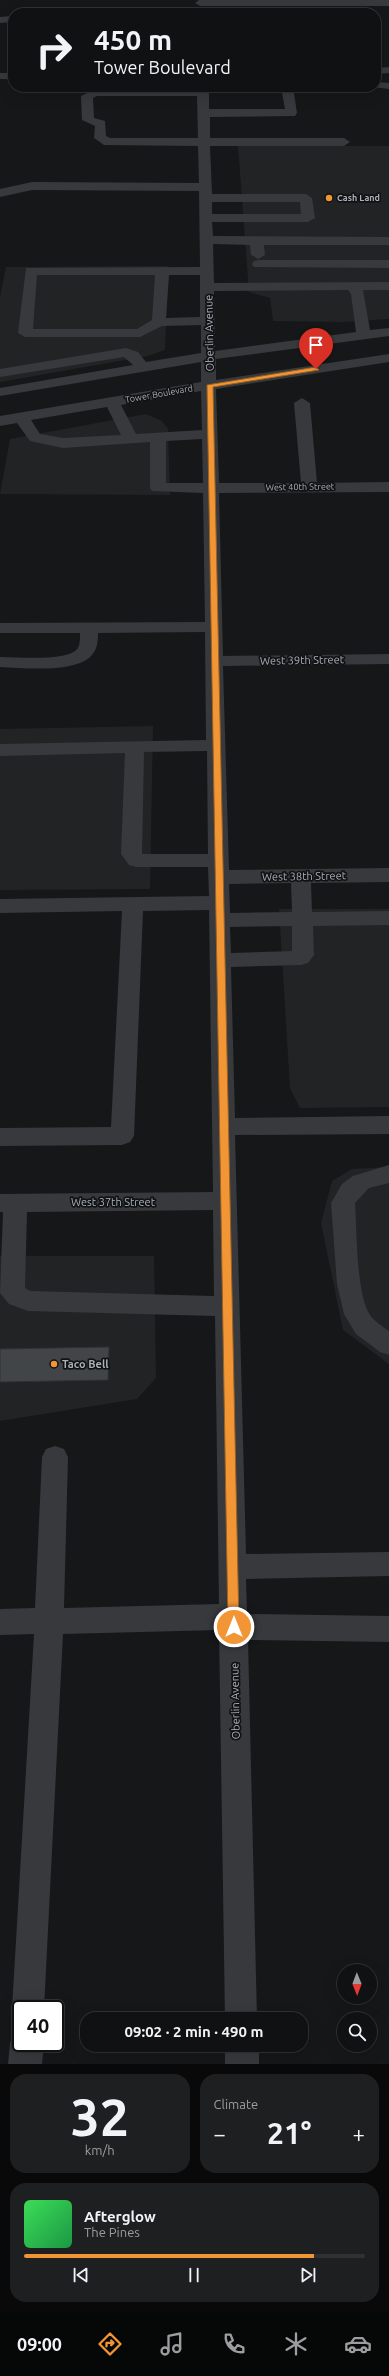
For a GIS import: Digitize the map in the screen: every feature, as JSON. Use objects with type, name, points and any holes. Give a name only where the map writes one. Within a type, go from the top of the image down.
[{"type":"street","points":[[200,6],[277,2],[304,8],[340,8],[389,3]]},
{"type":"street","points":[[96,92],[87,96],[88,120],[101,124],[100,138],[108,142],[344,142]]},
{"type":"street","name":"Oberlin Avenue","points":[[203,92],[208,271],[241,2012]]},
{"type":"street","points":[[203,113],[291,113],[288,92]]},
{"type":"street","points":[[0,192],[32,186],[206,192],[306,198],[308,218],[206,218]]},
{"type":"street","points":[[207,240],[389,241]]},
{"type":"street","points":[[255,241],[257,243],[260,286]]},
{"type":"street","points":[[258,264],[389,264]]},
{"type":"street","points":[[208,271],[31,271],[25,333],[140,333],[159,322],[208,321]]},
{"type":"street","points":[[159,322],[162,271]]},
{"type":"street","points":[[352,286],[358,293],[363,335]]},
{"type":"street","points":[[208,287],[389,286]]},
{"type":"street","points":[[0,392],[209,356],[389,332]]},
{"type":"street","points":[[0,373],[126,352],[134,355],[142,367]]},
{"type":"street","name":"Tower Boulevard","points":[[0,421],[210,385],[389,358]]},
{"type":"street","points":[[112,402],[131,439]]},
{"type":"street","points":[[302,403],[309,487]]},
{"type":"street","points":[[21,417],[35,438],[63,443],[211,434]]},
{"type":"street","name":"West 40th Street","points":[[158,437],[158,488],[389,487]]},
{"type":"street","points":[[0,628],[214,627]]},
{"type":"street","points":[[0,662],[56,661],[81,656],[87,649],[89,628]]},
{"type":"street","name":"West 39th Street","points":[[215,661],[389,659]]},
{"type":"street","points":[[0,750],[216,745]]},
{"type":"street","name":"West 38th Street","points":[[135,747],[132,854],[136,860],[301,876],[389,875]]},
{"type":"street","points":[[221,960],[301,958],[303,955],[303,918],[301,876]]},
{"type":"street","points":[[0,1137],[122,1136],[132,904]]},
{"type":"street","points":[[0,906],[132,904],[303,918],[389,918]]},
{"type":"street","points":[[224,1127],[389,1124]]},
{"type":"street","points":[[389,1174],[374,1176],[360,1182],[348,1192],[343,1203],[351,1298],[356,1313],[363,1324],[389,1345]]},
{"type":"street","name":"West 37th Street","points":[[7,1203],[226,1201]]},
{"type":"street","points":[[7,1203],[12,1292],[18,1297],[28,1301],[228,1306]]},
{"type":"street","points":[[28,2000],[49,1621],[55,1457]]},
{"type":"street","points":[[232,1567],[389,1564]]},
{"type":"street","points":[[0,1622],[234,1622],[389,1629]]},
{"type":"street","points":[[25,2064],[26,2052]]},
{"type":"street","points":[[242,2052],[242,2064]]},
{"type":"shaded area","points":[[238,146],[389,146],[389,319],[344,322],[273,321],[270,298],[249,292]]},
{"type":"shaded area","points":[[168,266],[165,350],[148,356],[0,382],[0,297],[6,267]]},
{"type":"shaded area","points":[[146,414],[162,421],[168,429],[170,495],[0,494],[10,439]]},
{"type":"shaded area","points":[[153,726],[150,889],[0,890],[0,729]]},
{"type":"shaded area","points":[[279,909],[389,909],[389,1107],[300,1108],[290,1088]]},
{"type":"shaded area","points":[[389,1167],[389,1364],[343,1330],[321,1223],[332,1181],[352,1169]]},
{"type":"shaded area","points":[[0,1256],[154,1256],[156,1378],[137,1399],[0,1421]]},
{"type":"building","name":"Taco Bell","points":[[109,1347],[108,1380],[0,1382],[0,1349]]},
{"type":"place","name":"Cash Land","points":[[329,198]]},
{"type":"place","name":"Taco Bell","points":[[54,1364]]},
{"type":"route","points":[[234,1627],[210,385],[316,369]]}]
